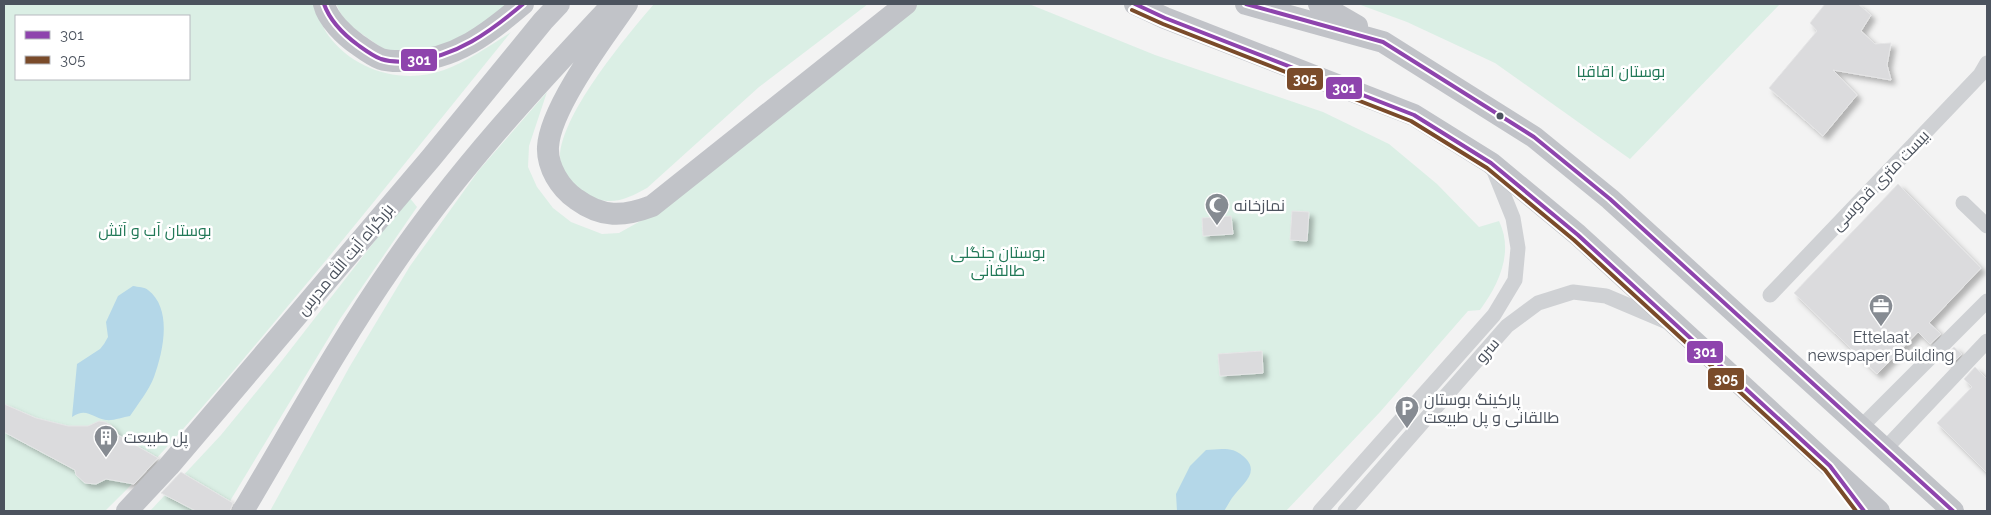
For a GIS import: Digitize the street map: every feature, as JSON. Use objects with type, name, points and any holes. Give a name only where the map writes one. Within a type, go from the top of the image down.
[{"type":"highway","points":[[324,4],[337,26],[353,42],[382,59],[398,61],[430,59],[472,43],[498,25],[522,4]]},
{"type":"highway","name":"بزرگراه آیت الله مدرس","points":[[127,511],[252,368],[559,4]]},
{"type":"highway","points":[[243,511],[347,336],[409,242],[456,179],[614,4]]},
{"type":"highway","points":[[627,4],[589,58],[562,105],[552,129],[548,148],[556,179],[568,194],[600,212],[618,215],[634,213],[652,206],[906,4]]},
{"type":"highway","points":[[1135,4],[1165,18],[1414,115],[1490,163],[1578,235],[1879,511]]},
{"type":"highway","points":[[1246,4],[1384,42]]},
{"type":"highway","points":[[1318,4],[1384,42],[1534,137],[1610,198],[1953,511]]},
{"type":"street","name":"بیست متری قدوسی","points":[[1770,295],[1980,75],[1987,63]]},
{"type":"street","name":"سرو","points":[[1320,511],[1494,315],[1515,280],[1518,248],[1513,218],[1490,163]]},
{"type":"street","points":[[1963,203],[1987,226]]},
{"type":"street","name":"سرو","points":[[1345,511],[1507,326],[1538,303],[1573,292],[1606,296],[1676,326]]},
{"type":"street","points":[[1861,427],[1987,300]]},
{"type":"street","points":[[1885,449],[1987,342]]},
{"type":"street","points":[[1830,466],[1864,511]]},
{"type":"green space","name":"بوستان آب و آتش","points":[[4,4],[314,4],[328,35],[351,58],[380,72],[412,76],[428,74],[453,66],[511,32],[329,257],[228,377],[168,446],[105,511],[4,511]]},
{"type":"green space","points":[[336,4],[507,4],[487,22],[454,43],[393,56],[345,22]]},
{"type":"green space","points":[[654,4],[868,4],[759,87],[647,188],[617,201],[604,201],[590,197],[575,185],[563,170],[560,154],[565,133],[577,109],[609,59]]},
{"type":"green space","name":"بوستان جنگلی طالقانی","points":[[914,4],[1029,4],[1155,55],[1323,112],[1389,144],[1437,184],[1479,227],[1499,221],[1505,244],[1505,256],[1498,279],[1480,310],[1468,311],[1380,412],[1286,511],[270,511],[350,366],[410,266],[479,170],[547,92],[529,146],[528,167],[537,187],[553,208],[571,222],[602,234],[619,233],[653,214]]},
{"type":"green space","name":"بوستان اقاقیا","points":[[1358,4],[1780,4],[1630,159],[1495,63],[1407,22]]},
{"type":"green space","points":[[409,197],[417,207],[340,319],[224,511],[150,511],[221,435],[280,363]]},
{"type":"water","points":[[133,286],[147,289],[156,298],[161,308],[164,331],[163,343],[152,382],[130,416],[106,420],[82,413],[72,417],[77,364],[100,349],[104,344],[108,337],[106,322],[118,296]]},
{"type":"water","points":[[1222,449],[1236,451],[1248,462],[1251,467],[1251,473],[1245,483],[1224,511],[1177,511],[1176,494],[1190,466],[1206,450]]},
{"type":"building","points":[[1825,4],[1858,4],[1871,15],[1861,31],[1875,44],[1891,43],[1887,65],[1891,80],[1833,70],[1857,95],[1823,136],[1769,88],[1817,31],[1810,23]]},
{"type":"building","name":"Ettelaat newspaper Building","points":[[1898,184],[1981,268],[1929,323],[1941,334],[1930,344],[1918,332],[1877,374],[1794,293]]},
{"type":"building","points":[[1292,211],[1309,212],[1307,241],[1290,240]]},
{"type":"building","name":"نمازخانه","points":[[1231,216],[1233,234],[1203,236],[1202,218]]},
{"type":"building","points":[[1954,347],[1962,354],[1951,365],[1944,358]]},
{"type":"building","points":[[1262,351],[1263,373],[1220,376],[1218,354]]},
{"type":"building","points":[[1975,367],[1987,379],[1987,473],[1937,423],[1972,387],[1964,379]]},
{"type":"building","name":"پل طبیعت","points":[[4,404],[36,418],[68,426],[88,426],[99,421],[105,422],[111,425],[118,435],[158,458],[134,484],[106,479],[96,484],[85,483],[76,475],[75,470],[4,432]]},
{"type":"building","points":[[181,472],[233,503],[230,511],[196,511],[161,493]]},
{"type":"transit line","name":"301","points":[[324,4],[338,27],[358,45],[381,59],[400,62],[428,59],[458,49],[472,42],[523,4]]},
{"type":"transit line","name":"301","points":[[1135,4],[1165,18],[1414,115],[1491,163],[1578,235],[1830,466],[1864,511]]},
{"type":"transit line","name":"301","points":[[1246,4],[1383,42],[1534,137],[1610,199],[1953,511]]},
{"type":"transit line","name":"305","points":[[1132,10],[1163,24],[1411,121],[1487,168],[1574,240],[1825,470],[1856,511]]},
{"type":"place","name":"نمازخانه","points":[[1217,226]]},
{"type":"place","name":"Ettelaat newspaper Building","points":[[1881,327]]},
{"type":"place","name":"پارکینگ بوستان طالقانی و پل طبیعت","points":[[1407,429]]},
{"type":"place","name":"پل طبیعت","points":[[106,458]]}]
